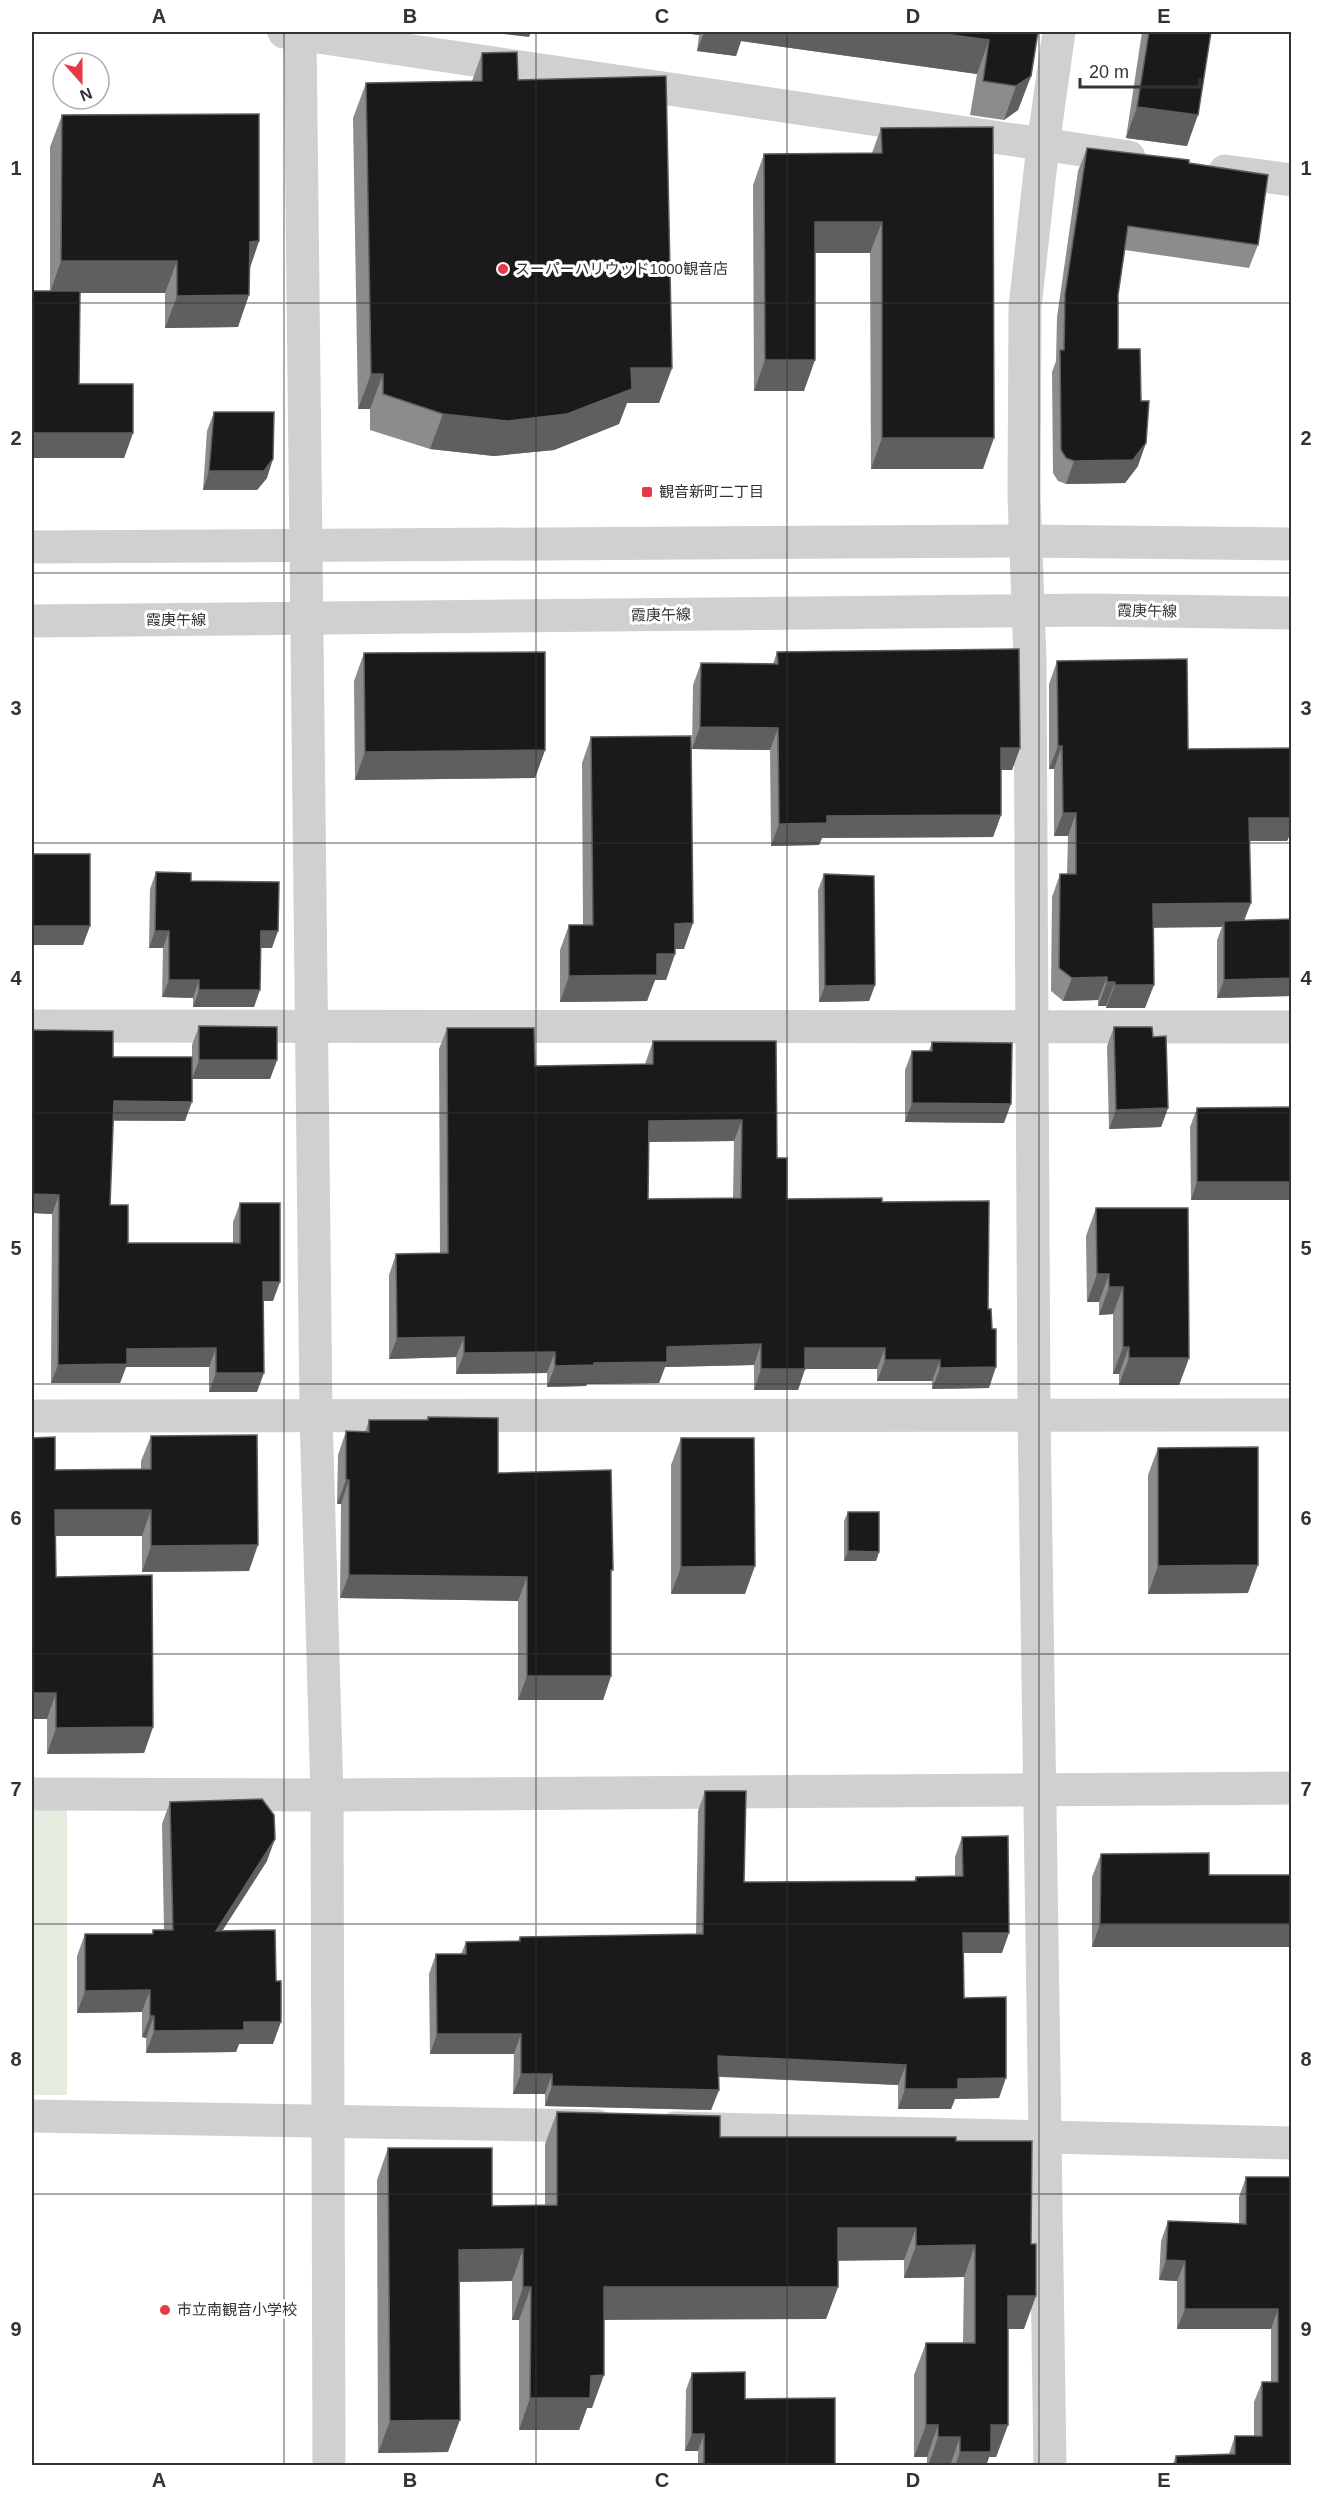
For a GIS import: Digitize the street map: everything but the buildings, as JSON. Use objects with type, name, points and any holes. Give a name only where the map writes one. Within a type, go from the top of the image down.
[{"type":"street","points":[[328,2466],[327,1795],[316,1415],[306,544],[294,32],[1161,162]]},
{"type":"street","points":[[1050,2466],[1034,1415],[1025,307],[1042,145],[1059,32]]},
{"type":"street","points":[[1197,167],[1292,180]]},
{"type":"street","points":[[32,547],[1026,541],[1292,544]]},
{"type":"street","name":"霞庚午線","points":[[32,621],[1028,611],[1292,613]]},
{"type":"street","points":[[32,1026],[1292,1027]]},
{"type":"street","points":[[32,1416],[1292,1415]]},
{"type":"street","points":[[32,1794],[327,1795],[1292,1788]]},
{"type":"street","points":[[32,2116],[328,2120],[1292,2143]]},
{"type":"shaded area","points":[[67,1806],[67,2095],[32,2095],[32,1807]]},
{"type":"place","name":"スーパーハリウッド1000観音店","points":[[503,269]]},
{"type":"place","name":"観音新町二丁目","points":[[647,492]]},
{"type":"place","name":"市立南観音小学校","points":[[165,2310]]}]
